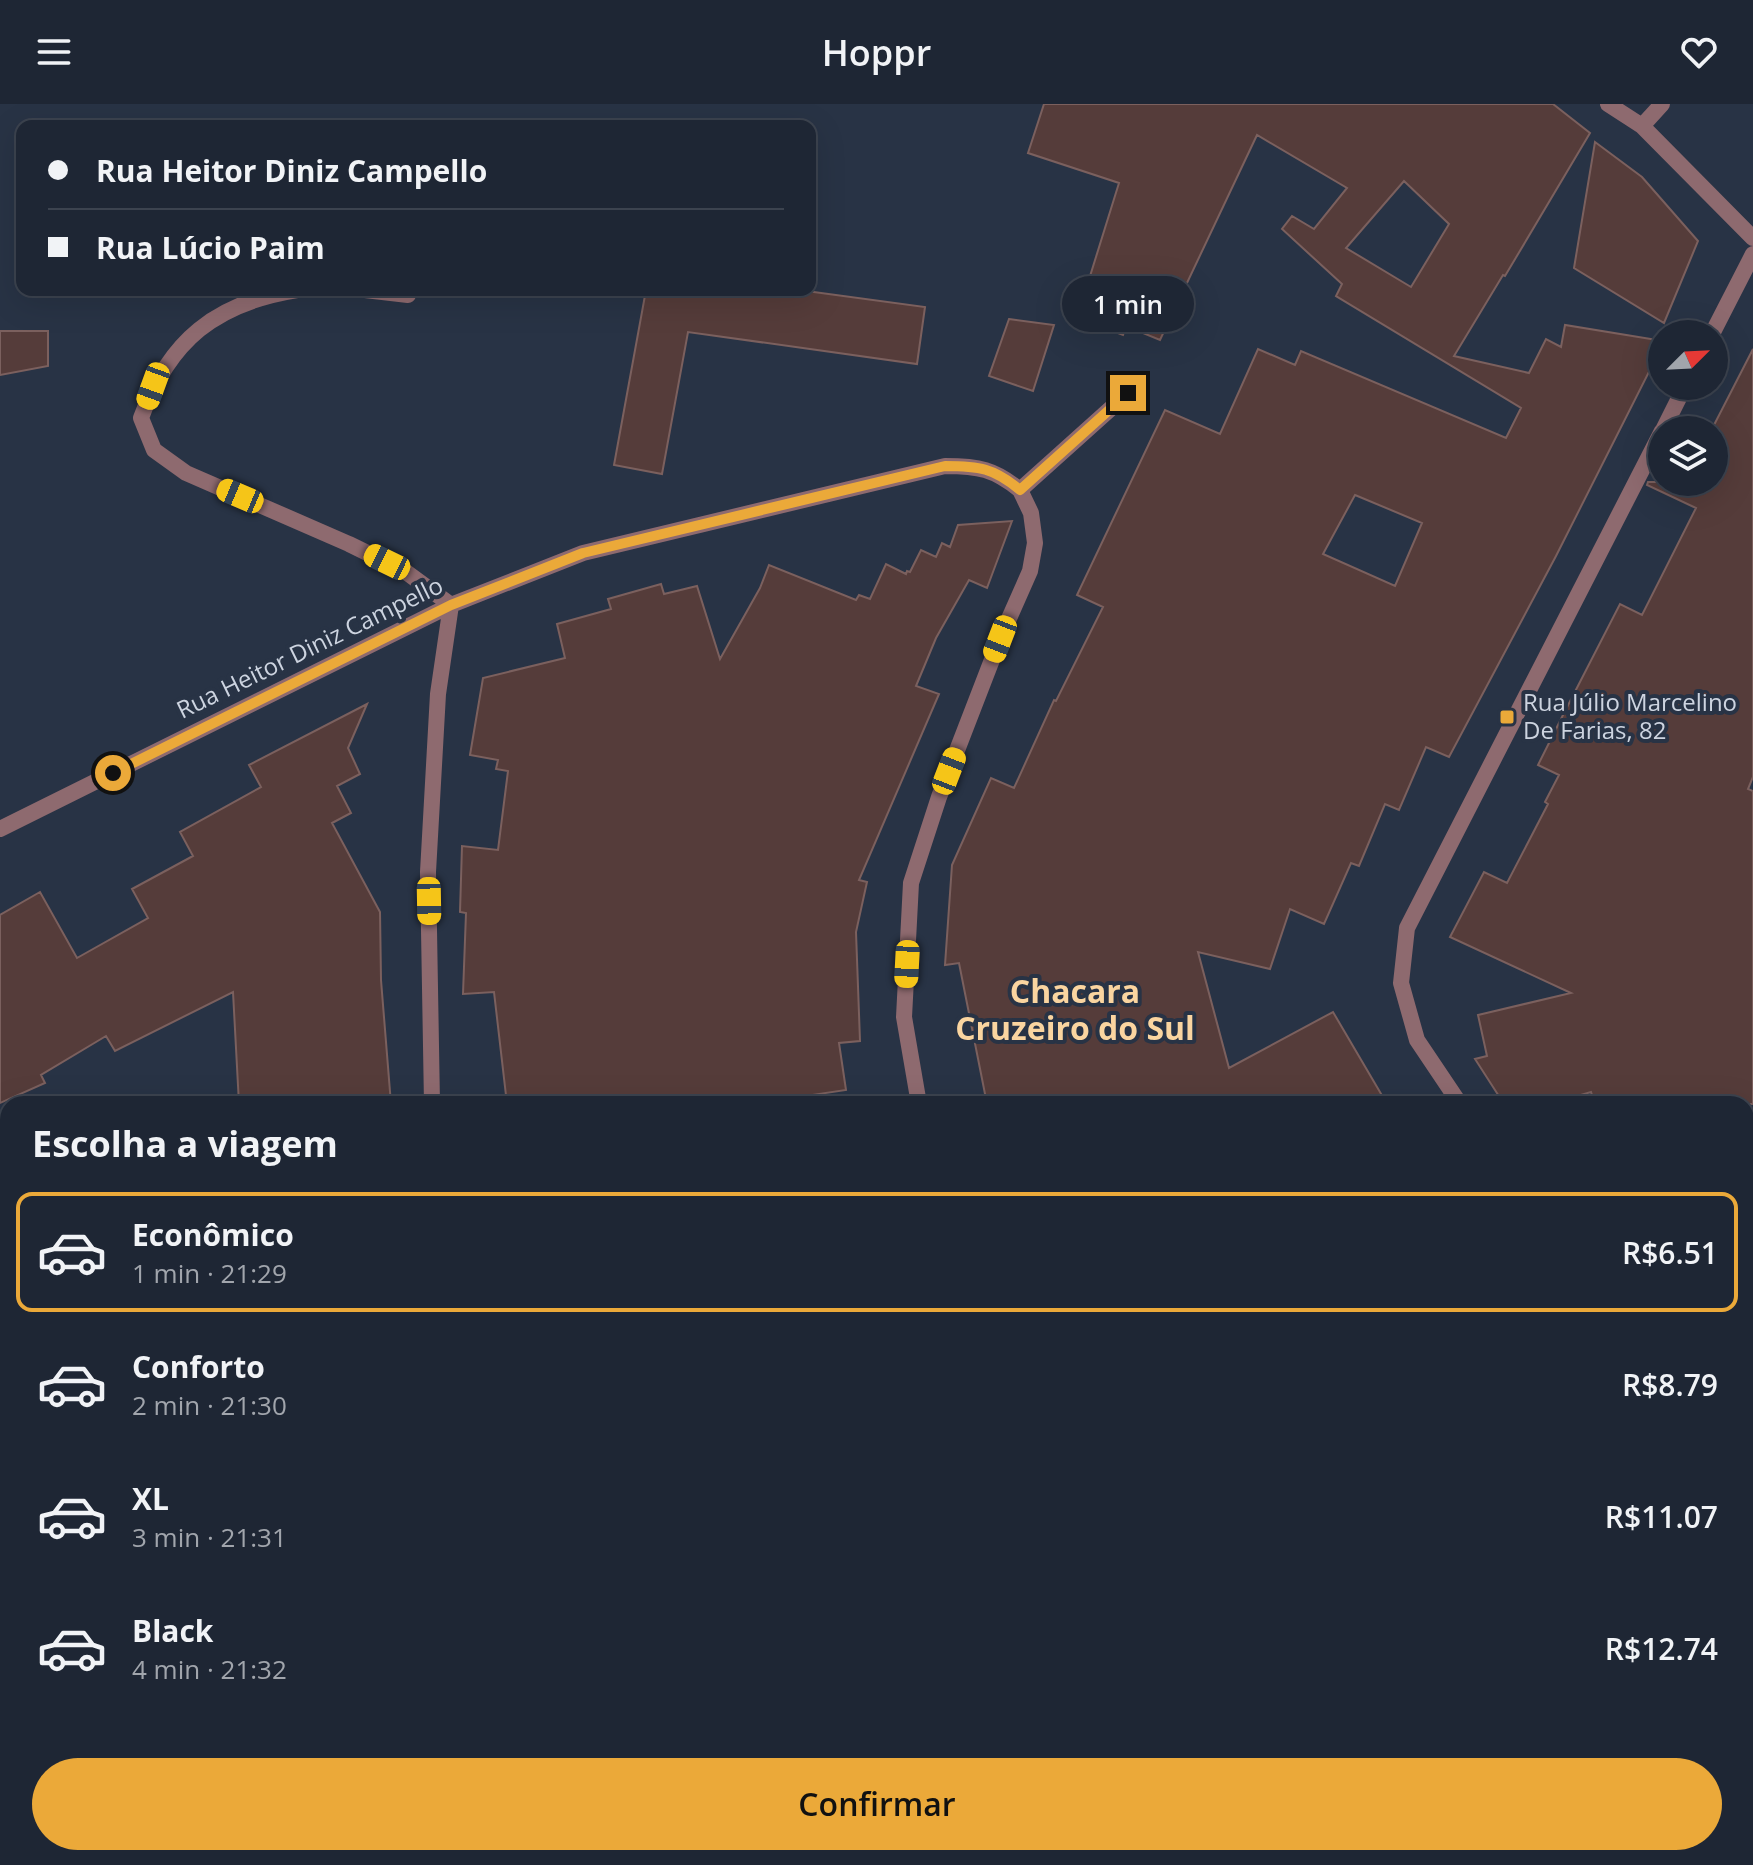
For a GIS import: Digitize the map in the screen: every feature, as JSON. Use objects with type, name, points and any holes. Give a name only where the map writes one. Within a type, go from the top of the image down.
[{"type":"street","points":[[1608,104],[1642,126],[1753,238]]},
{"type":"street","points":[[1642,126],[1662,104]]},
{"type":"street","points":[[1719,320],[1753,254]]},
{"type":"street","points":[[261,296],[214,318],[174,353],[153,386],[141,418],[154,450],[186,473],[406,572],[451,605],[438,694],[428,872],[432,1096]]},
{"type":"street","points":[[918,1096],[904,1017],[911,883],[939,797],[1000,639],[1030,571],[1035,543],[1031,513],[1020,490],[1128,393]]},
{"type":"street","points":[[1455,1096],[1417,1040],[1401,983],[1407,928],[1648,458]]},
{"type":"street","name":"Rua Heitor Diniz Campello","points":[[0,829],[451,605],[583,553],[945,466],[977,466],[1001,474],[1020,490]]},
{"type":"building","points":[[1044,104],[1553,104],[1590,133],[1454,356],[1529,373],[1546,339],[1561,347],[1565,325],[1648,339],[1648,374],[1449,757],[1426,747],[1399,810],[1385,804],[1359,866],[1351,863],[1324,924],[1290,909],[1270,969],[1198,952],[1229,1068],[1333,1012],[1382,1096],[985,1096],[959,963],[945,965],[952,865],[991,778],[1014,788],[1054,700],[1103,607],[1077,595],[1165,410],[1220,434],[1258,349],[1295,365],[1301,351],[1506,438],[1521,408],[1336,296],[1342,284],[1282,229],[1292,216],[1314,229],[1347,188],[1257,135],[1160,340],[1126,326],[1123,335],[1077,318],[1119,183],[1028,153]],"holes":[[[1404,181],[1449,224],[1411,287],[1346,248]],[[1355,495],[1422,523],[1395,586],[1323,554]]]},
{"type":"building","points":[[1595,142],[1642,177],[1698,241],[1665,320],[1659,320],[1574,268]]},
{"type":"building","points":[[816,292],[925,307],[917,364],[688,332],[662,474],[614,465],[645,296],[816,296]]},
{"type":"building","points":[[1009,319],[1054,325],[1033,391],[989,376]]},
{"type":"building","points":[[0,331],[48,331],[48,366],[0,375]]},
{"type":"building","points":[[1753,349],[1753,777],[1748,789],[1753,791],[1753,1096],[1592,1096],[1591,1092],[1577,1096],[1499,1096],[1475,1059],[1487,1056],[1478,1015],[1571,993],[1450,937],[1484,872],[1507,883],[1548,804],[1545,802],[1559,775],[1538,765],[1563,715],[1620,604],[1642,615],[1696,508],[1670,496],[1728,496],[1728,416],[1719,416]]},
{"type":"building","points":[[1012,521],[987,588],[969,580],[936,638],[916,686],[939,694],[859,880],[867,882],[856,932],[860,1041],[839,1043],[846,1090],[806,1096],[506,1096],[494,992],[463,994],[466,913],[460,912],[462,846],[498,850],[508,771],[496,769],[498,760],[470,755],[483,678],[565,658],[557,624],[611,609],[608,599],[661,584],[664,594],[697,586],[720,659],[760,588],[769,565],[856,600],[859,595],[870,599],[886,564],[906,574],[910,572],[921,550],[936,557],[942,543],[950,547],[958,525]]},
{"type":"building","points":[[367,704],[348,748],[360,774],[337,786],[351,813],[332,823],[380,912],[381,980],[390,1096],[239,1096],[233,992],[115,1051],[106,1036],[41,1075],[45,1083],[16,1096],[0,1096],[0,915],[40,892],[77,958],[148,918],[132,889],[193,856],[180,832],[261,787],[249,765]]},
{"type":"place","name":"Rua Júlio Marcelino De Farias, 82","points":[[1507,717]]},
{"type":"district","name":"Chacara Cruzeiro do Sul","points":[[1075,1010]]},
{"type":"route","points":[[113,773],[451,605],[583,553],[945,466],[977,466],[1001,474],[1020,490],[1128,393]]}]
